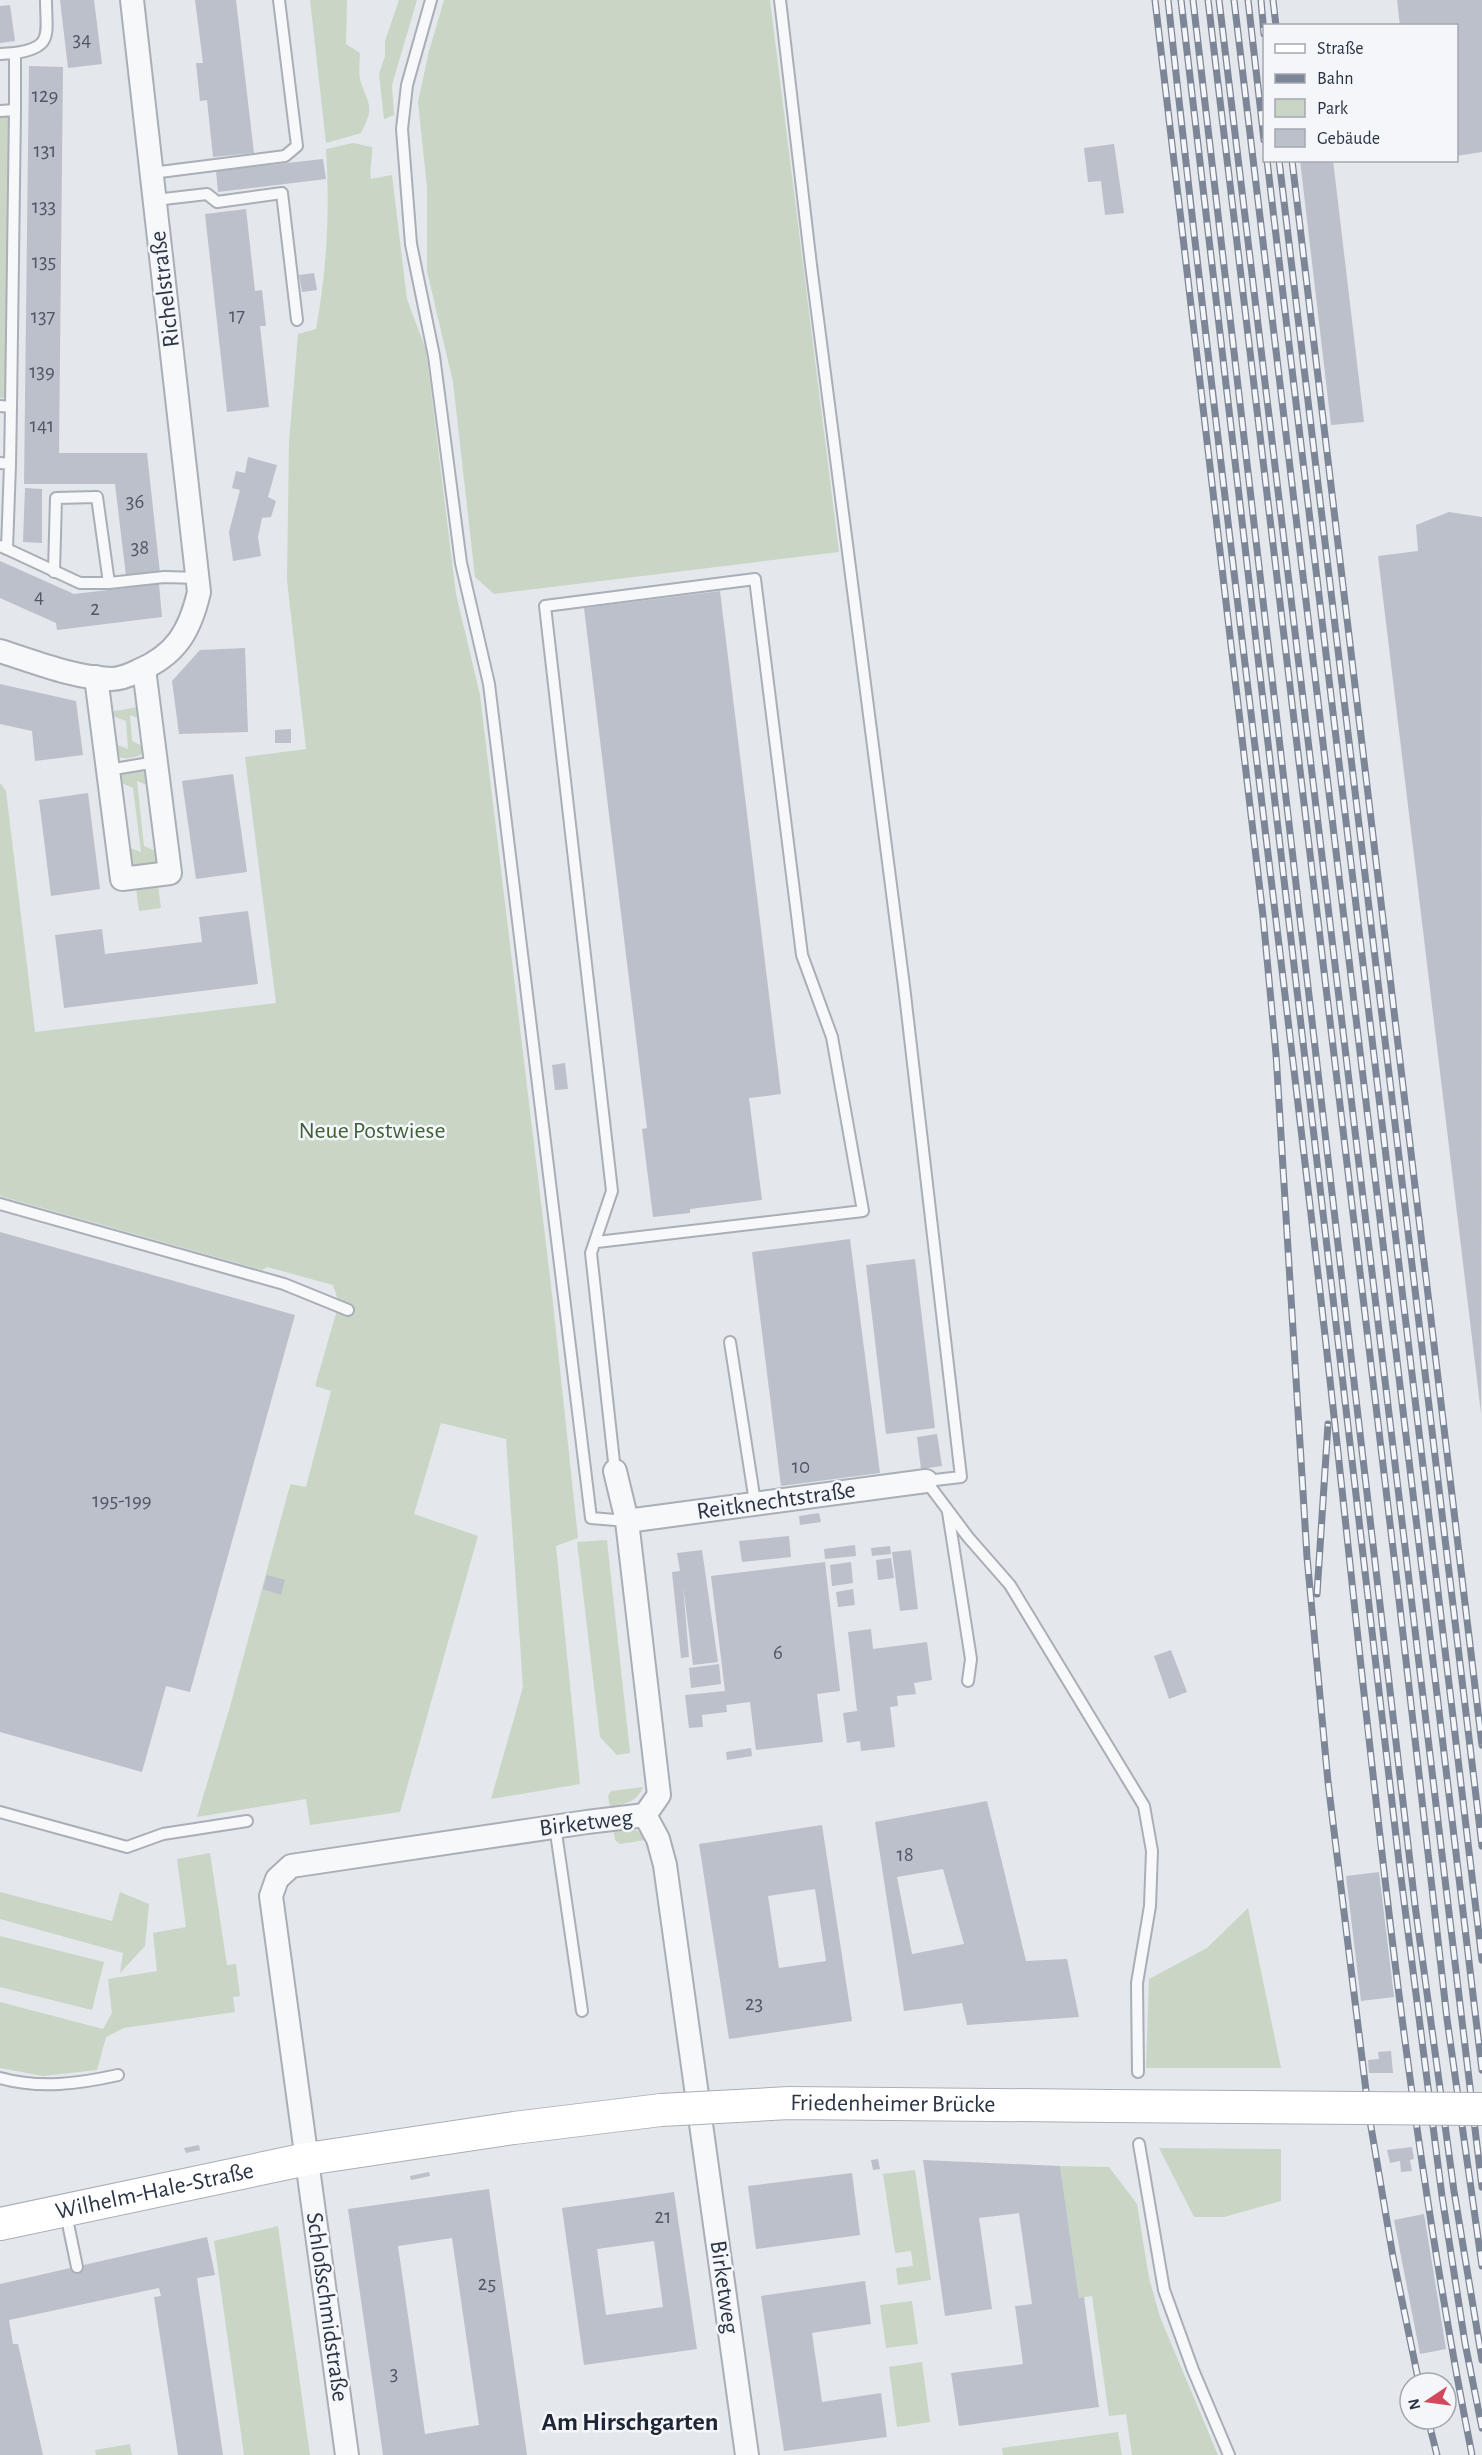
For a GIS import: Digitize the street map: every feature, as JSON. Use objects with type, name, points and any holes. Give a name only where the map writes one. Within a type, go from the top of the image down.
[{"type":"main road","name":"Friedenheimer Brücke","points":[[307,2159],[514,2128],[661,2110],[789,2103],[1482,2109]]},
{"type":"main road","name":"Wilhelm-Hale-Straße","points":[[0,2224],[307,2159]]},
{"type":"street","name":"Richelstraße","points":[[0,651],[96,677],[114,679],[144,669],[161,660],[175,647],[195,612],[199,578],[132,0]]},
{"type":"street","points":[[96,677],[122,879],[170,873],[144,669]]},
{"type":"street","points":[[615,1471],[627,1521],[659,1795],[645,1815]]},
{"type":"street","name":"Reitknechtstraße","points":[[627,1521],[755,1502],[926,1481]]},
{"type":"street","name":"Birketweg","points":[[307,2159],[271,1896],[277,1879],[291,1866],[555,1826],[645,1815],[658,1839],[665,1864],[747,2455]]},
{"type":"street","name":"Schloßschmidstraße","points":[[307,2159],[347,2455]]},
{"type":"lane","points":[[0,54],[34,50],[43,43],[46,31],[46,0]]},
{"type":"lane","points":[[152,173],[285,156],[297,146],[279,0]]},
{"type":"lane","points":[[431,0],[406,85],[402,129],[411,244],[434,356],[461,563],[489,684],[591,1518],[627,1521]]},
{"type":"lane","points":[[780,0],[811,266],[904,986],[961,1476],[926,1481],[948,1512],[1010,1585],[1144,1806],[1152,1851],[1150,1906],[1137,1983],[1138,2072]]},
{"type":"lane","points":[[15,53],[3,548],[80,583],[109,583],[164,577],[199,578]]},
{"type":"lane","points":[[0,111],[15,110]]},
{"type":"lane","points":[[155,201],[207,194],[217,202],[282,194],[297,320]]},
{"type":"lane","points":[[54,572],[56,498],[97,497],[109,583]]},
{"type":"lane","points":[[597,1242],[863,1211],[832,1037],[802,955],[755,579],[545,606],[612,1191],[597,1242],[591,1253],[615,1471]]},
{"type":"lane","points":[[108,770],[156,762]]},
{"type":"lane","points":[[0,1204],[284,1284],[348,1310]]},
{"type":"lane","points":[[730,1342],[755,1502]]},
{"type":"lane","points":[[948,1512],[971,1659],[968,1681]]},
{"type":"lane","points":[[0,1812],[127,1847],[163,1834],[247,1821]]},
{"type":"lane","points":[[555,1826],[582,2011]]},
{"type":"lane","points":[[0,2078],[51,2085],[86,2082],[118,2075]]},
{"type":"lane","points":[[1139,2145],[1164,2290],[1193,2370],[1229,2455]]},
{"type":"lane","points":[[65,2210],[76,2266]]},
{"type":"green space","points":[[310,0],[347,0],[346,44],[360,53],[360,79],[369,108],[368,118],[361,133],[326,143]]},
{"type":"green space","points":[[399,0],[417,0],[392,85],[394,115],[384,119],[379,74],[385,56],[385,41]]},
{"type":"green space","points":[[444,0],[770,0],[839,552],[494,594],[475,577],[453,382],[427,271],[427,188],[418,102],[429,51]]},
{"type":"green space","points":[[10,116],[5,398],[0,398],[0,118]]},
{"type":"green space","name":"Neue Postwiese","points":[[353,143],[372,147],[371,179],[392,175],[407,299],[426,350],[456,594],[480,695],[552,1294],[578,1538],[556,1546],[580,1784],[491,1799],[523,1687],[506,1439],[441,1423],[414,1514],[478,1536],[400,1812],[310,1825],[306,1799],[197,1817],[229,1710],[289,1489],[291,1484],[306,1487],[331,1391],[315,1386],[339,1303],[333,1285],[267,1267],[262,1270],[0,1196],[0,783],[6,791],[35,1032],[276,1003],[245,757],[306,749],[287,580],[289,442],[298,334],[316,329],[323,284],[328,194],[326,149]]},
{"type":"green space","points":[[143,706],[145,721],[130,715],[132,741],[148,749],[134,757],[118,757],[113,743],[128,749],[126,721],[110,715],[110,712]]},
{"type":"green space","points":[[145,771],[151,776],[152,787],[137,781],[144,846],[160,853],[158,865],[132,869],[125,846],[141,852],[133,788],[118,781],[120,774]]},
{"type":"green space","points":[[158,885],[161,908],[139,911],[136,888]]},
{"type":"green space","points":[[607,1540],[630,1753],[617,1755],[600,1737],[577,1542]]},
{"type":"green space","points":[[643,1787],[634,1799],[610,1807],[608,1796],[611,1791]]},
{"type":"green space","points":[[627,1827],[640,1832],[645,1840],[620,1844],[615,1840],[613,1829]]},
{"type":"green space","points":[[210,1853],[227,1965],[236,1964],[240,1996],[233,1997],[235,2012],[124,2028],[106,2037],[97,2070],[43,2076],[0,2068],[0,2002],[103,2029],[112,2013],[108,1979],[157,1971],[153,1933],[186,1927],[177,1859]]},
{"type":"green space","points":[[0,1892],[112,1921],[120,1892],[149,1904],[145,1946],[120,1973],[123,1953],[0,1919]]},
{"type":"green space","points":[[1248,1908],[1281,2068],[1146,2068],[1149,1979],[1207,1948]]},
{"type":"green space","points":[[0,1936],[104,1962],[92,2010],[0,1987]]},
{"type":"green space","points":[[1159,2148],[1281,2149],[1281,2201],[1224,2217],[1194,2217]]},
{"type":"green space","points":[[1060,2166],[1109,2167],[1137,2204],[1149,2278],[1160,2317],[1218,2455],[1132,2455],[1126,2414],[1109,2416],[1092,2296],[1079,2298]]},
{"type":"green space","points":[[915,2170],[931,2280],[898,2285],[896,2268],[913,2266],[911,2251],[895,2253],[883,2174]]},
{"type":"green space","points":[[278,2226],[310,2455],[244,2455],[214,2241]]},
{"type":"green space","points":[[912,2301],[918,2344],[886,2348],[880,2305]]},
{"type":"green space","points":[[922,2362],[930,2422],[897,2427],[889,2367]]},
{"type":"green space","points":[[1118,2432],[1122,2455],[1003,2455],[1002,2448]]},
{"type":"green space","points":[[130,2444],[132,2455],[96,2455],[95,2450]]},
{"type":"building","points":[[60,0],[94,0],[102,64],[68,68]]},
{"type":"building","points":[[195,0],[236,0],[254,153],[213,157],[207,100],[200,101],[196,63],[203,63]]},
{"type":"building","points":[[1397,0],[1482,0],[1482,152],[1458,156],[1458,24],[1400,24]]},
{"type":"building","points":[[10,5],[15,41],[0,43],[0,6]]},
{"type":"building","points":[[29,66],[63,67],[59,453],[147,453],[160,573],[126,576],[115,484],[24,484]]},
{"type":"building","points":[[1114,144],[1124,213],[1105,215],[1101,181],[1088,182],[1084,148]]},
{"type":"building","points":[[323,159],[326,179],[218,192],[216,171]]},
{"type":"building","points":[[1300,162],[1333,162],[1364,422],[1331,425]]},
{"type":"building","points":[[246,209],[255,291],[262,290],[266,326],[260,326],[269,407],[227,412],[205,214]]},
{"type":"building","points":[[314,273],[317,290],[302,292],[299,275]]},
{"type":"building","points":[[248,457],[277,465],[268,497],[276,501],[271,517],[262,518],[258,537],[261,556],[233,561],[229,532],[240,490],[232,488],[236,471],[245,473]]},
{"type":"building","points":[[25,488],[42,489],[42,543],[23,542]]},
{"type":"building","points":[[1449,512],[1482,517],[1481,1413],[1378,556],[1418,551],[1416,525]]},
{"type":"building","points":[[0,561],[74,594],[159,584],[162,617],[57,630],[56,623],[0,598]]},
{"type":"building","points":[[720,591],[781,1094],[749,1098],[762,1200],[690,1209],[690,1213],[653,1217],[642,1129],[647,1128],[584,608]]},
{"type":"building","points":[[245,648],[248,732],[179,734],[172,681],[200,650]]},
{"type":"building","points":[[0,684],[76,701],[83,755],[35,761],[32,731],[0,724]]},
{"type":"building","points":[[291,729],[291,743],[275,743],[275,730]]},
{"type":"building","points":[[233,774],[247,872],[196,879],[182,781]]},
{"type":"building","points":[[88,793],[100,889],[51,896],[39,800]]},
{"type":"building","points":[[248,911],[258,984],[64,1008],[55,935],[102,929],[105,954],[202,942],[199,917]]},
{"type":"building","points":[[565,1063],[568,1089],[555,1090],[552,1065]]},
{"type":"building","points":[[0,1232],[295,1315],[190,1692],[166,1686],[142,1772],[0,1732]]},
{"type":"building","points":[[850,1239],[880,1473],[781,1486],[752,1252]]},
{"type":"building","points":[[915,1259],[935,1428],[886,1434],[866,1265]]},
{"type":"building","points":[[937,1434],[942,1466],[921,1469],[917,1437]]},
{"type":"building","points":[[819,1513],[821,1522],[800,1525],[799,1516]]},
{"type":"building","points":[[789,1536],[791,1557],[742,1562],[739,1541]]},
{"type":"building","points":[[855,1545],[856,1556],[825,1559],[824,1549]]},
{"type":"building","points":[[890,1546],[891,1554],[872,1556],[871,1548]]},
{"type":"building","points":[[702,1550],[718,1662],[693,1665],[683,1585],[689,1657],[681,1658],[672,1572],[680,1571],[677,1553]]},
{"type":"building","points":[[911,1550],[918,1609],[900,1611],[892,1552]]},
{"type":"building","points":[[891,1558],[894,1578],[878,1580],[876,1560]]},
{"type":"building","points":[[825,1562],[840,1691],[817,1694],[823,1742],[756,1750],[750,1702],[726,1705],[727,1712],[702,1715],[703,1727],[689,1728],[685,1695],[725,1691],[711,1576]]},
{"type":"building","points":[[851,1562],[853,1583],[832,1586],[830,1565]]},
{"type":"building","points":[[267,1575],[285,1580],[281,1595],[263,1589]]},
{"type":"building","points":[[853,1589],[855,1605],[838,1607],[836,1592]]},
{"type":"building","points":[[871,1629],[873,1649],[927,1642],[932,1680],[914,1683],[916,1694],[897,1696],[898,1706],[890,1707],[895,1747],[861,1751],[860,1741],[847,1743],[843,1713],[857,1711],[848,1632]]},
{"type":"building","points":[[1171,1650],[1187,1692],[1169,1699],[1154,1656]]},
{"type":"building","points":[[719,1664],[721,1684],[691,1688],[689,1668]]},
{"type":"building","points":[[751,1748],[752,1756],[727,1760],[726,1752]]},
{"type":"building","points":[[987,1801],[1026,1961],[1067,1959],[1079,2017],[967,2025],[962,2003],[904,2011],[875,1822]],"holes":[[[943,1869],[964,1944],[912,1954],[897,1877]]]},
{"type":"building","points":[[822,1825],[852,2021],[729,2039],[699,1844]],"holes":[[[815,1889],[826,1961],[779,1968],[768,1896]]]},
{"type":"building","points":[[1379,1872],[1394,1997],[1361,2001],[1346,1876]]},
{"type":"building","points":[[1391,2051],[1393,2073],[1369,2073],[1368,2060],[1379,2059],[1378,2052]]},
{"type":"building","points":[[199,2145],[200,2150],[186,2153],[184,2148]]},
{"type":"building","points":[[1412,2147],[1414,2159],[1410,2160],[1412,2171],[1401,2172],[1400,2161],[1390,2163],[1387,2150]]},
{"type":"building","points":[[878,2159],[880,2169],[873,2170],[871,2160]]},
{"type":"building","points":[[923,2160],[1060,2166],[1079,2298],[1084,2297],[1099,2407],[959,2426],[951,2373],[1023,2364],[1015,2306],[1032,2304],[1019,2213],[979,2218],[992,2309],[945,2316]]},
{"type":"building","points":[[429,2172],[430,2176],[411,2180],[410,2176]]},
{"type":"building","points":[[852,2173],[860,2235],[756,2249],[748,2186]]},
{"type":"building","points":[[489,2189],[527,2455],[383,2455],[348,2209]],"holes":[[[452,2238],[479,2425],[425,2434],[398,2246]]]},
{"type":"building","points":[[674,2192],[697,2349],[584,2365],[562,2208]],"holes":[[[654,2241],[663,2307],[606,2315],[597,2249]]]},
{"type":"building","points":[[1424,2214],[1446,2349],[1420,2354],[1394,2220]]},
{"type":"building","points":[[207,2237],[215,2275],[197,2278],[223,2455],[178,2455],[154,2297],[161,2296],[159,2288],[9,2320],[13,2344],[18,2344],[43,2455],[0,2455],[0,2284]]},
{"type":"building","points":[[865,2281],[871,2324],[812,2333],[822,2402],[881,2393],[887,2437],[784,2451],[761,2296]]},
{"type":"railway","points":[[1155,0],[1263,916],[1276,1054],[1307,1557],[1328,1782],[1369,2115],[1393,2257],[1417,2371]]},
{"type":"railway","points":[[1168,0],[1322,1309],[1385,1884],[1423,2170],[1472,2455]]},
{"type":"railway","points":[[1181,0],[1399,1862],[1442,2196],[1465,2343],[1482,2428]]},
{"type":"railway","points":[[1193,0],[1415,1905],[1454,2191],[1482,2360]]},
{"type":"railway","points":[[1208,0],[1447,2019],[1482,2266]]},
{"type":"railway","points":[[1219,0],[1482,2187]]},
{"type":"railway","points":[[1234,0],[1482,2070]]},
{"type":"railway","points":[[1248,0],[1263,131]]},
{"type":"railway","points":[[1261,0],[1263,24]]},
{"type":"railway","points":[[1273,0],[1276,24]]},
{"type":"railway","points":[[1267,162],[1482,1960]]},
{"type":"railway","points":[[1279,162],[1482,1846]]},
{"type":"railway","points":[[1292,162],[1482,1745]]},
{"type":"railway","points":[[1317,1594],[1328,1424]]},
{"type":"railway","points":[[1431,2431],[1437,2455]]},
{"type":"district","name":"Am Hirschgarten","points":[[630,2422]]}]
